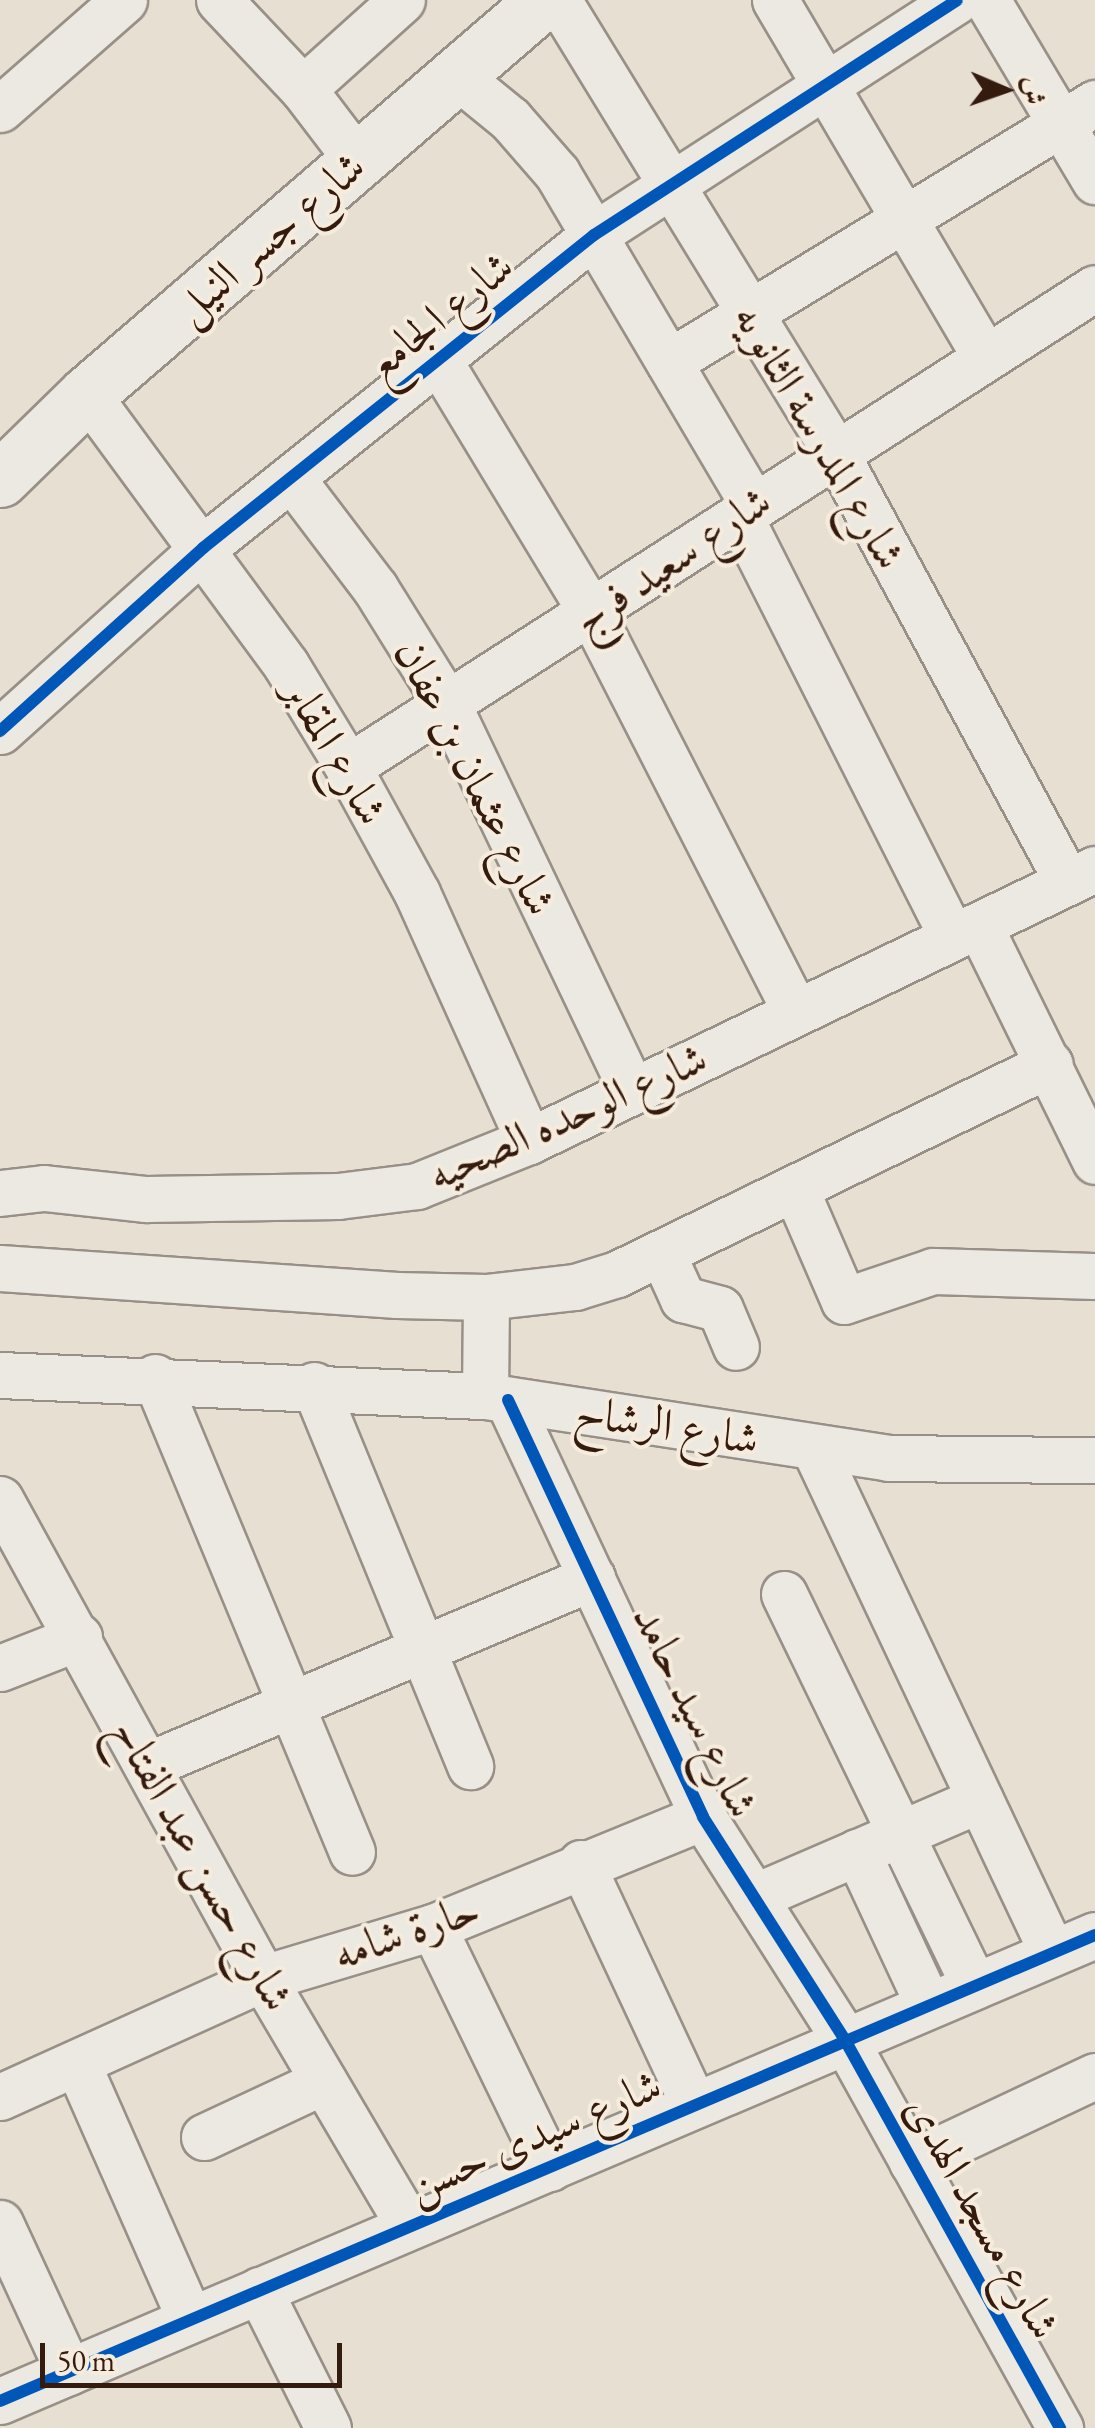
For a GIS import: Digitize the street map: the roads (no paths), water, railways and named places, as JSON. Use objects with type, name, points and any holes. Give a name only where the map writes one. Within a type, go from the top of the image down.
[{"type":"street","points":[[3,100],[124,0]]},
{"type":"street","points":[[219,0],[303,88],[357,160]]},
{"type":"street","points":[[303,88],[402,0]]},
{"type":"street","name":"شارع جسر النيل","points":[[0,479],[87,394],[544,0]]},
{"type":"street","name":"شارع المدرسة الثانويه","points":[[558,0],[834,450],[1081,875]]},
{"type":"street","points":[[776,0],[985,356]]},
{"type":"street","name":"شارع الجامع","points":[[0,730],[203,548],[293,480],[594,234],[957,0]]},
{"type":"street","points":[[987,0],[1077,112],[1095,181]]},
{"type":"street","points":[[456,75],[534,145],[594,234],[669,362],[966,930],[1050,1064],[1095,1161]]},
{"type":"street","points":[[669,362],[1077,112]]},
{"type":"street","name":"شارع سعيد فرج","points":[[348,767],[592,614],[834,450],[1095,288]]},
{"type":"street","points":[[438,361],[592,614],[795,1011]]},
{"type":"street","name":"شارع المقابر","points":[[87,394],[203,548],[348,767],[425,911],[528,1141]]},
{"type":"street","name":"شارع عثمان بن عفان","points":[[293,480],[375,588],[448,707],[632,1091]]},
{"type":"street","name":"شارع الوحده الصحيه","points":[[0,1193],[44,1188],[146,1199],[374,1194],[417,1186],[528,1141],[1081,875]]},
{"type":"street","points":[[0,1268],[486,1296],[575,1288],[662,1252],[1050,1064]]},
{"type":"street","points":[[794,1188],[844,1301],[933,1271],[1095,1276]]},
{"type":"street","points":[[662,1252],[683,1299],[720,1309],[736,1346]]},
{"type":"street","name":"شارع سيد حامد","points":[[486,1296],[496,1398],[592,1577],[704,1817],[844,2040]]},
{"type":"street","name":"شارع الرشاح","points":[[0,1375],[155,1377],[496,1398],[888,1458],[1095,1460]]},
{"type":"street","points":[[155,1377],[352,1852]]},
{"type":"street","points":[[314,1386],[418,1650],[470,1766]]},
{"type":"street","points":[[814,1448],[1052,1952]]},
{"type":"street","name":"شارع حسن عبد الفتاح","points":[[0,1499],[80,1637],[263,1978],[409,2226]]},
{"type":"street","points":[[148,1765],[592,1577]]},
{"type":"street","points":[[784,1594],[973,1983]]},
{"type":"street","points":[[0,1668],[80,1637]]},
{"type":"street","points":[[754,1897],[980,1798]]},
{"type":"street","name":"حارة شامه","points":[[0,2097],[263,1978],[433,1927],[580,1863],[704,1817]]},
{"type":"street","points":[[857,1852],[928,2004]]},
{"type":"street","points":[[580,1863],[694,2105]]},
{"type":"street","points":[[433,1927],[550,2168]]},
{"type":"street","name":"شارع سيدى حسن","points":[[0,2402],[973,1983],[1095,1935]]},
{"type":"street","name":"شارع مسجد الهدى","points":[[844,2040],[1060,2428]]},
{"type":"street","points":[[77,2063],[190,2319]]},
{"type":"street","points":[[912,2162],[1095,2076]]},
{"type":"street","points":[[204,2137],[324,2081]]},
{"type":"street","points":[[0,2223],[69,2372]]},
{"type":"street","points":[[259,2290],[314,2423]]}]
